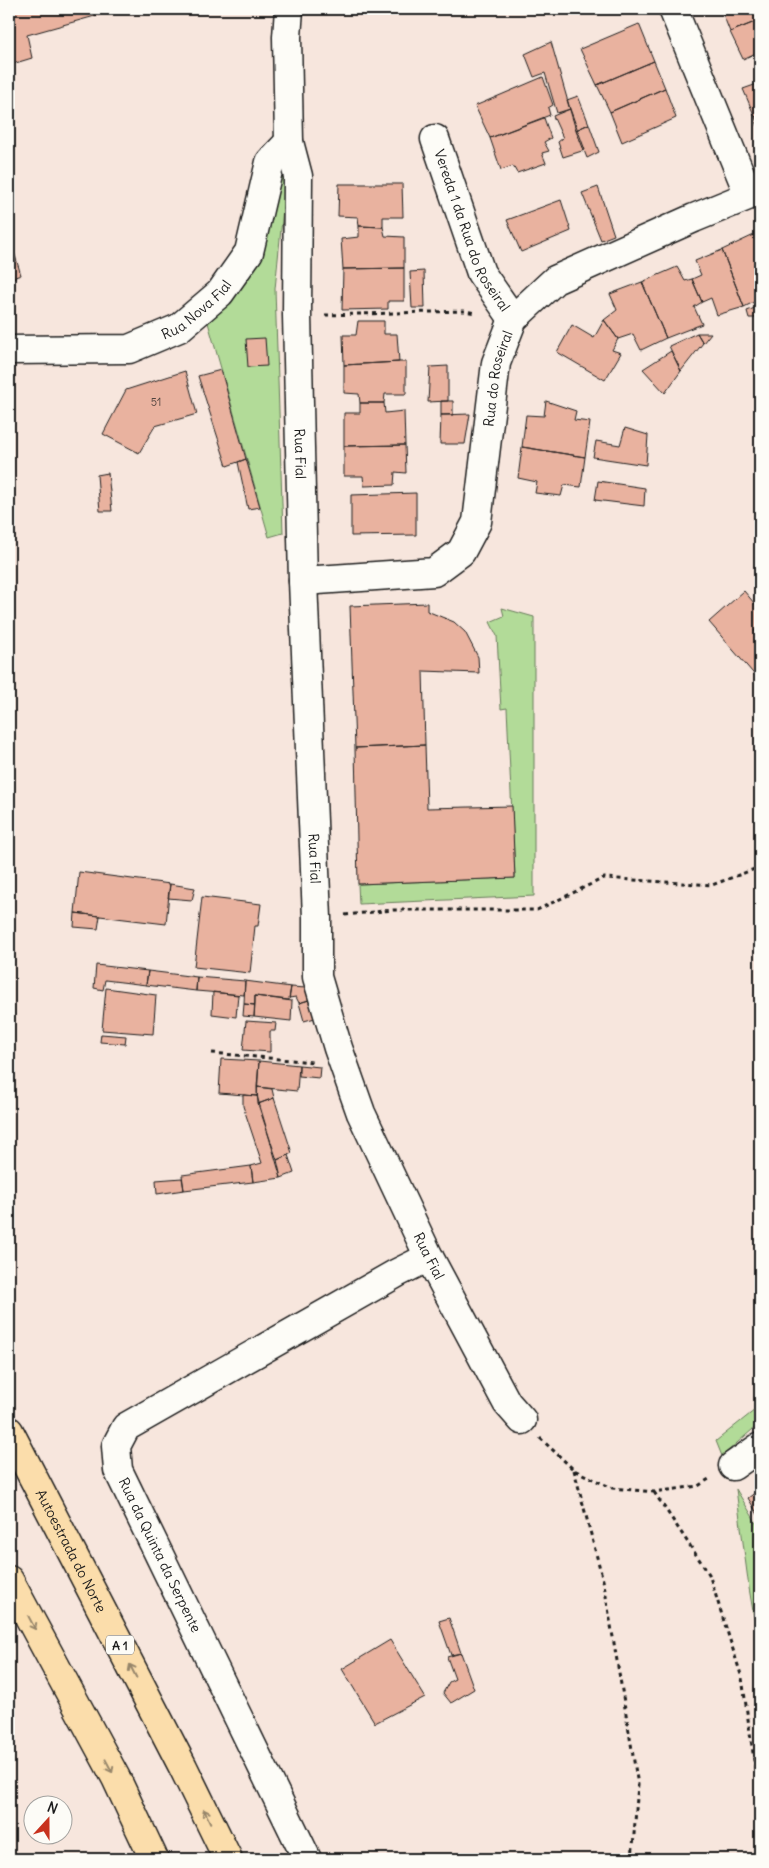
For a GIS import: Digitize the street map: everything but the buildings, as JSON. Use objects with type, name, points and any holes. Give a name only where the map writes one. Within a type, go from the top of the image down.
[{"type":"highway","name":"Autoestrada do Norte","points":[[9,1431],[228,1859]]},
{"type":"highway","points":[[9,1580],[116,1778],[154,1859]]},
{"type":"street","name":"Rua Fial","points":[[289,9],[287,37],[289,142],[298,176],[297,315],[303,582],[317,918],[317,977],[361,1113],[429,1257],[507,1403],[522,1420]]},
{"type":"street","points":[[673,9],[755,193]]},
{"type":"street","name":"Vereda 1 da Rua do Roseiral","points":[[435,139],[480,272],[513,320]]},
{"type":"street","name":"Rua Nova Fial","points":[[9,350],[128,349],[179,328],[220,293],[249,252],[270,162],[289,142]]},
{"type":"street","name":"Rua do Roseiral","points":[[303,582],[434,572],[460,552],[477,522],[496,362],[513,320],[555,280],[755,193]]},
{"type":"street","name":"Rua da Quinta da Serpente","points":[[307,1859],[118,1470],[116,1446],[126,1427],[429,1257]]},
{"type":"street","points":[[734,1466],[760,1447]]},
{"type":"path","points":[[321,315],[465,311]]},
{"type":"path","points":[[317,918],[393,910],[537,910],[604,878],[712,886],[760,867]]},
{"type":"path","points":[[212,1054],[344,1064]]},
{"type":"path","points":[[522,1420],[574,1470],[612,1488],[654,1492],[698,1486],[734,1466]]},
{"type":"path","points":[[574,1470],[604,1584],[638,1785],[632,1859]]},
{"type":"path","points":[[654,1492],[709,1574],[742,1678],[760,1801]]},
{"type":"green space","points":[[281,172],[286,179],[275,289],[283,533],[269,537],[207,319]]},
{"type":"green space","points":[[502,608],[534,617],[534,896],[359,904],[358,884],[515,878],[507,708],[501,709],[497,636],[490,622],[504,616]]},
{"type":"green space","points":[[760,1406],[760,1423],[722,1456],[716,1441]]},
{"type":"green space","points":[[736,1489],[760,1529],[760,1652],[749,1588]]}]
